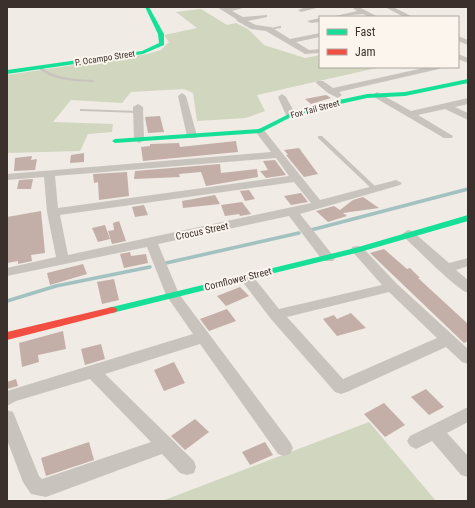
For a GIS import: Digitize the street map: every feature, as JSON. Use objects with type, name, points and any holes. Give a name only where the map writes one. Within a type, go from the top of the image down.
[{"type":"street","name":"P. Ocampo Street","points":[[7,72],[143,52],[158,47],[162,44],[161,34],[147,7]]},
{"type":"street","points":[[223,8],[243,7]]},
{"type":"street","points":[[301,10],[317,7]]},
{"type":"street","points":[[354,7],[373,16]]},
{"type":"street","points":[[388,7],[408,16]]},
{"type":"street","points":[[223,8],[254,27],[268,29],[308,52],[319,51]]},
{"type":"street","points":[[340,16],[364,12]]},
{"type":"street","points":[[233,21],[265,16]]},
{"type":"street","points":[[311,21],[319,20]]},
{"type":"street","points":[[290,41],[319,35]]},
{"type":"street","points":[[459,38],[468,43]]},
{"type":"street","points":[[459,56],[468,61]]},
{"type":"street","points":[[331,91],[434,68]]},
{"type":"street","name":"Fox Tail Street","points":[[115,141],[260,131],[291,114],[377,95],[405,94],[468,81]]},
{"type":"street","points":[[320,84],[346,101]]},
{"type":"street","points":[[377,95],[448,136]]},
{"type":"street","points":[[182,96],[192,136]]},
{"type":"street","points":[[282,96],[291,114]]},
{"type":"street","points":[[409,114],[468,101]]},
{"type":"street","points":[[446,106],[468,117]]},
{"type":"street","points":[[138,109],[139,140]]},
{"type":"street","points":[[260,131],[318,205]]},
{"type":"street","points":[[7,177],[278,155]]},
{"type":"street","points":[[49,174],[53,212],[63,260]]},
{"type":"street","points":[[53,212],[296,178]]},
{"type":"street","name":"Crocus Street","points":[[7,272],[292,212],[396,183]]},
{"type":"street","points":[[292,212],[328,258]]},
{"type":"street","name":"Cornflower Street","points":[[7,336],[328,258],[468,218]]},
{"type":"street","points":[[408,234],[445,269],[468,288]]},
{"type":"street","points":[[151,242],[173,296],[284,448]]},
{"type":"street","points":[[357,250],[447,340],[468,358]]},
{"type":"street","points":[[445,269],[468,262]]},
{"type":"street","points":[[246,277],[276,315],[342,387],[447,340]]},
{"type":"street","points":[[276,315],[392,286]]},
{"type":"street","points":[[7,399],[11,396],[203,337]]},
{"type":"street","points":[[93,372],[187,467]]},
{"type":"street","points":[[416,441],[468,414]]},
{"type":"street","points":[[7,416],[32,482],[38,488],[46,488],[166,445]]},
{"type":"street","points":[[434,431],[468,469]]},
{"type":"lane","points":[[268,29],[280,27]]},
{"type":"lane","points":[[39,68],[42,72],[55,76],[93,80]]},
{"type":"lane","points":[[82,110],[138,109]]},
{"type":"lane","points":[[320,137],[374,188]]},
{"type":"green space","points":[[201,9],[227,25],[236,23],[248,29],[264,45],[305,58],[319,55],[319,68],[377,68],[257,95],[265,111],[246,118],[197,121],[193,93],[184,89],[131,92],[122,103],[71,100],[53,122],[113,124],[112,132],[88,134],[80,151],[7,153],[7,75],[148,54],[161,50],[169,42],[164,35],[197,28],[176,12]]},
{"type":"green space","points":[[369,422],[436,501],[162,501]]},
{"type":"building","points":[[326,95],[331,98],[311,104],[305,99]]},
{"type":"building","points":[[160,116],[164,132],[148,133],[145,117]]},
{"type":"building","points":[[236,141],[238,152],[143,161],[141,147],[150,146],[150,144],[179,143],[180,147]]},
{"type":"building","points":[[299,148],[318,174],[304,177],[286,155],[288,155],[284,150]]},
{"type":"building","points":[[84,153],[84,162],[70,163],[71,155]]},
{"type":"building","points":[[32,156],[31,160],[37,159],[35,170],[14,171],[15,158]]},
{"type":"building","points":[[275,160],[286,175],[266,178],[260,171],[268,170],[263,161]]},
{"type":"building","points":[[220,164],[221,173],[257,169],[258,177],[206,186],[201,172],[179,174],[180,177],[134,179],[135,171]]},
{"type":"building","points":[[127,172],[129,196],[99,200],[98,182],[94,183],[93,174]]},
{"type":"building","points":[[33,179],[31,189],[17,189],[19,180]]},
{"type":"building","points":[[249,190],[255,199],[245,201],[240,191]]},
{"type":"building","points":[[301,193],[308,202],[291,205],[284,196]]},
{"type":"building","points":[[215,195],[220,204],[183,208],[182,201]]},
{"type":"building","points":[[363,197],[379,208],[343,213],[347,216],[328,222],[316,211],[334,206],[340,210],[353,200]]},
{"type":"building","points":[[242,202],[251,214],[225,216],[221,205]]},
{"type":"building","points":[[144,205],[148,215],[135,217],[132,207]]},
{"type":"building","points":[[41,211],[45,253],[31,255],[32,261],[18,264],[18,261],[7,263],[7,217]]},
{"type":"building","points":[[119,221],[126,241],[112,244],[108,231],[114,230],[113,223]]},
{"type":"building","points":[[105,225],[110,239],[98,242],[92,228]]},
{"type":"building","points":[[384,249],[407,269],[410,268],[420,278],[418,278],[468,324],[468,341],[464,343],[370,253]]},
{"type":"building","points":[[130,252],[131,256],[146,254],[148,263],[124,268],[120,254]]},
{"type":"building","points":[[83,264],[87,274],[50,285],[47,273]]},
{"type":"building","points":[[114,279],[119,300],[102,304],[97,282]]},
{"type":"building","points":[[240,287],[249,296],[226,306],[217,296]]},
{"type":"building","points":[[227,309],[236,321],[209,331],[200,319]]},
{"type":"building","points":[[351,313],[366,328],[337,336],[323,319],[334,315],[337,319]]},
{"type":"building","points":[[63,331],[66,349],[38,355],[39,362],[22,367],[19,343]]},
{"type":"building","points":[[101,344],[105,359],[85,365],[81,349]]},
{"type":"building","points":[[174,362],[185,383],[164,391],[154,370]]},
{"type":"building","points":[[16,379],[18,386],[7,389],[7,382]]},
{"type":"building","points":[[426,389],[444,407],[429,415],[411,397]]},
{"type":"building","points":[[384,403],[405,425],[385,437],[364,414]]},
{"type":"building","points":[[195,419],[209,432],[185,450],[171,436]]},
{"type":"building","points":[[89,442],[94,460],[46,476],[41,458]]},
{"type":"building","points":[[265,442],[273,455],[250,465],[242,452]]},
{"type":"waterway","points":[[311,230],[468,189]]},
{"type":"waterway","points":[[166,263],[299,233]]},
{"type":"waterway","points":[[7,301],[56,286],[150,267]]},
{"type":"traffic: fast","points":[[7,72],[143,52],[162,44],[161,34],[147,7]]},
{"type":"traffic: fast","points":[[115,141],[260,131],[291,115],[339,102],[367,96],[405,94],[468,81]]},
{"type":"traffic: fast","points":[[112,310],[357,250],[468,218]]},
{"type":"traffic: jam","points":[[7,336],[112,310]]}]
